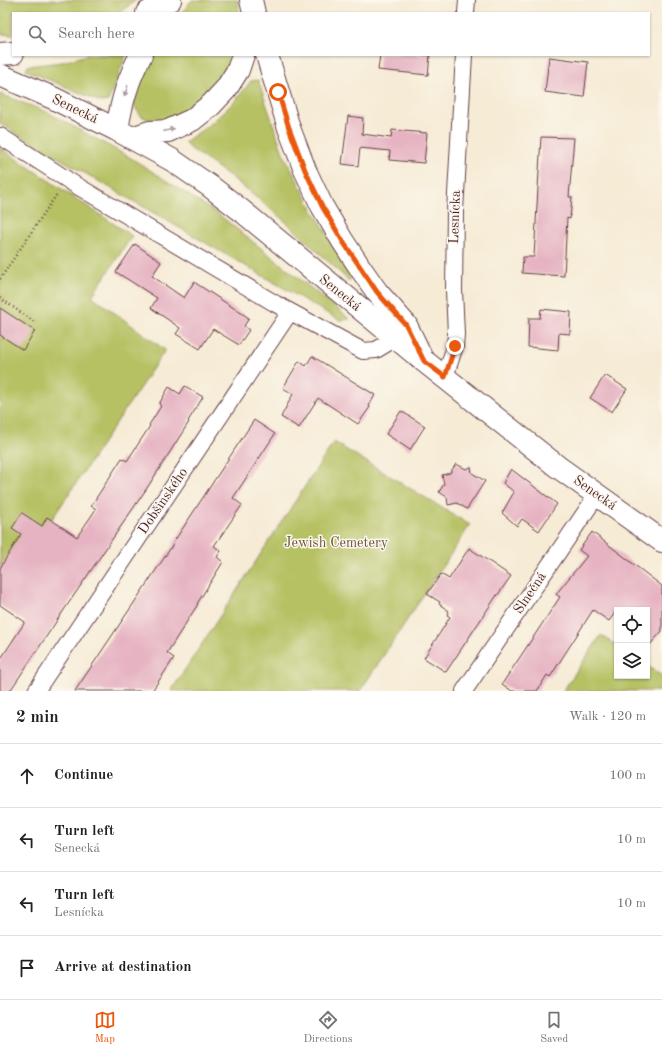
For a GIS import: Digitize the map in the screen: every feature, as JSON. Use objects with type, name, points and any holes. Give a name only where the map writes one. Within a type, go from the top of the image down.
[{"type":"main road","points":[[149,12],[170,0]]},
{"type":"main road","points":[[164,12],[170,0]]},
{"type":"main road","points":[[250,12],[251,0]]},
{"type":"main road","points":[[251,0],[254,12]]},
{"type":"main road","points":[[0,54],[12,53]]},
{"type":"main road","points":[[140,56],[134,67],[121,106],[124,134],[168,131],[192,120],[211,106],[226,89],[238,70],[243,56]]},
{"type":"main road","points":[[267,56],[289,128],[305,170],[322,206],[342,240],[377,292],[406,325],[424,361]]},
{"type":"main road","name":"Senecká","points":[[0,75],[53,98],[124,134],[172,160],[211,187],[424,361],[558,467],[662,542]]},
{"type":"street","points":[[466,12],[467,0]]},
{"type":"street","name":"Lesnícka","points":[[445,377],[455,346],[456,334],[454,290],[455,211],[464,56]]},
{"type":"street","points":[[0,136],[67,179],[290,312],[363,351],[376,350],[396,338]]},
{"type":"street","name":"Dobšinského","points":[[36,691],[290,312]]},
{"type":"street","name":"Slnečná","points":[[464,691],[597,495]]},
{"type":"path","points":[[0,279],[67,179]]},
{"type":"path","points":[[0,298],[36,323]]},
{"type":"green space","points":[[0,0],[136,0],[120,12],[12,12],[12,35],[0,34]]},
{"type":"green space","points":[[192,0],[238,0],[239,12],[182,12]]},
{"type":"green space","points":[[84,56],[126,56],[108,101],[101,102],[26,70],[28,66],[62,62]]},
{"type":"green space","points":[[152,56],[233,56],[222,78],[198,106],[173,119],[152,121],[141,116],[134,106],[135,91]]},
{"type":"green space","points":[[258,80],[283,153],[312,209],[353,275],[349,281],[286,222],[230,176],[188,147],[185,142],[213,122],[235,101],[251,81]]},
{"type":"green space","points":[[0,94],[47,112],[131,158],[218,214],[350,319],[339,320],[0,124]]},
{"type":"green space","points":[[0,148],[132,236],[92,296],[165,350],[0,597]]},
{"type":"green space","name":"Jewish Cemetery","points":[[334,442],[470,525],[360,691],[171,691]]},
{"type":"green space","points":[[601,635],[614,644],[614,679],[650,679],[650,668],[662,676],[662,691],[563,691]]},
{"type":"building","points":[[380,56],[430,56],[428,75],[378,70]]},
{"type":"building","points":[[549,57],[588,62],[584,97],[545,92]]},
{"type":"building","points":[[348,116],[363,118],[362,134],[391,138],[392,130],[427,133],[424,163],[389,160],[390,151],[360,148],[358,166],[342,164]]},
{"type":"building","points":[[541,137],[574,138],[569,197],[572,197],[570,219],[567,218],[564,276],[522,273],[523,257],[534,257]]},
{"type":"building","points":[[135,244],[161,262],[152,276],[184,298],[194,282],[249,318],[244,326],[249,330],[239,345],[213,329],[200,349],[176,334],[180,328],[151,308],[157,298],[116,272]]},
{"type":"building","points":[[0,308],[35,331],[23,350],[0,335]]},
{"type":"building","points":[[541,309],[571,312],[570,334],[559,333],[558,350],[528,347],[529,318],[540,318]]},
{"type":"building","points":[[312,356],[375,395],[369,406],[370,407],[358,424],[318,398],[299,428],[281,417],[293,394],[283,388],[299,361],[306,366]]},
{"type":"building","points":[[605,375],[627,389],[612,412],[590,398]]},
{"type":"building","points":[[185,386],[203,397],[188,421],[189,422],[147,488],[10,691],[0,691],[0,660],[25,622],[0,605],[0,568],[21,534],[12,528],[22,513],[42,526],[47,517],[77,537],[96,509],[91,506],[122,458],[127,461],[150,426],[149,425],[161,406],[159,404],[169,387],[180,394]]},
{"type":"building","points":[[401,411],[425,426],[410,450],[386,434]]},
{"type":"building","points":[[254,420],[275,434],[233,498],[242,505],[214,546],[221,551],[217,557],[223,562],[167,653],[174,658],[152,691],[75,691],[174,543]]},
{"type":"building","points":[[456,464],[466,469],[471,467],[472,473],[485,481],[467,509],[457,503],[448,505],[447,497],[439,492],[444,484],[442,475],[450,473]]},
{"type":"building","points":[[511,469],[557,504],[539,531],[522,519],[517,526],[502,513],[514,492],[503,483]]},
{"type":"building","points":[[592,532],[662,586],[662,631],[650,645],[650,607],[614,607],[614,614],[609,621],[593,610],[550,677],[547,675],[537,691],[512,691],[502,684],[560,597],[556,594],[587,556],[579,550]]},
{"type":"building","points":[[469,548],[511,576],[446,672],[424,658],[450,617],[447,615],[449,611],[439,604],[440,602],[427,594],[441,574],[449,579]]},
{"type":"route","points":[[278,92],[289,128],[305,170],[322,206],[342,240],[377,292],[406,325],[424,361],[445,377],[455,346]]}]
